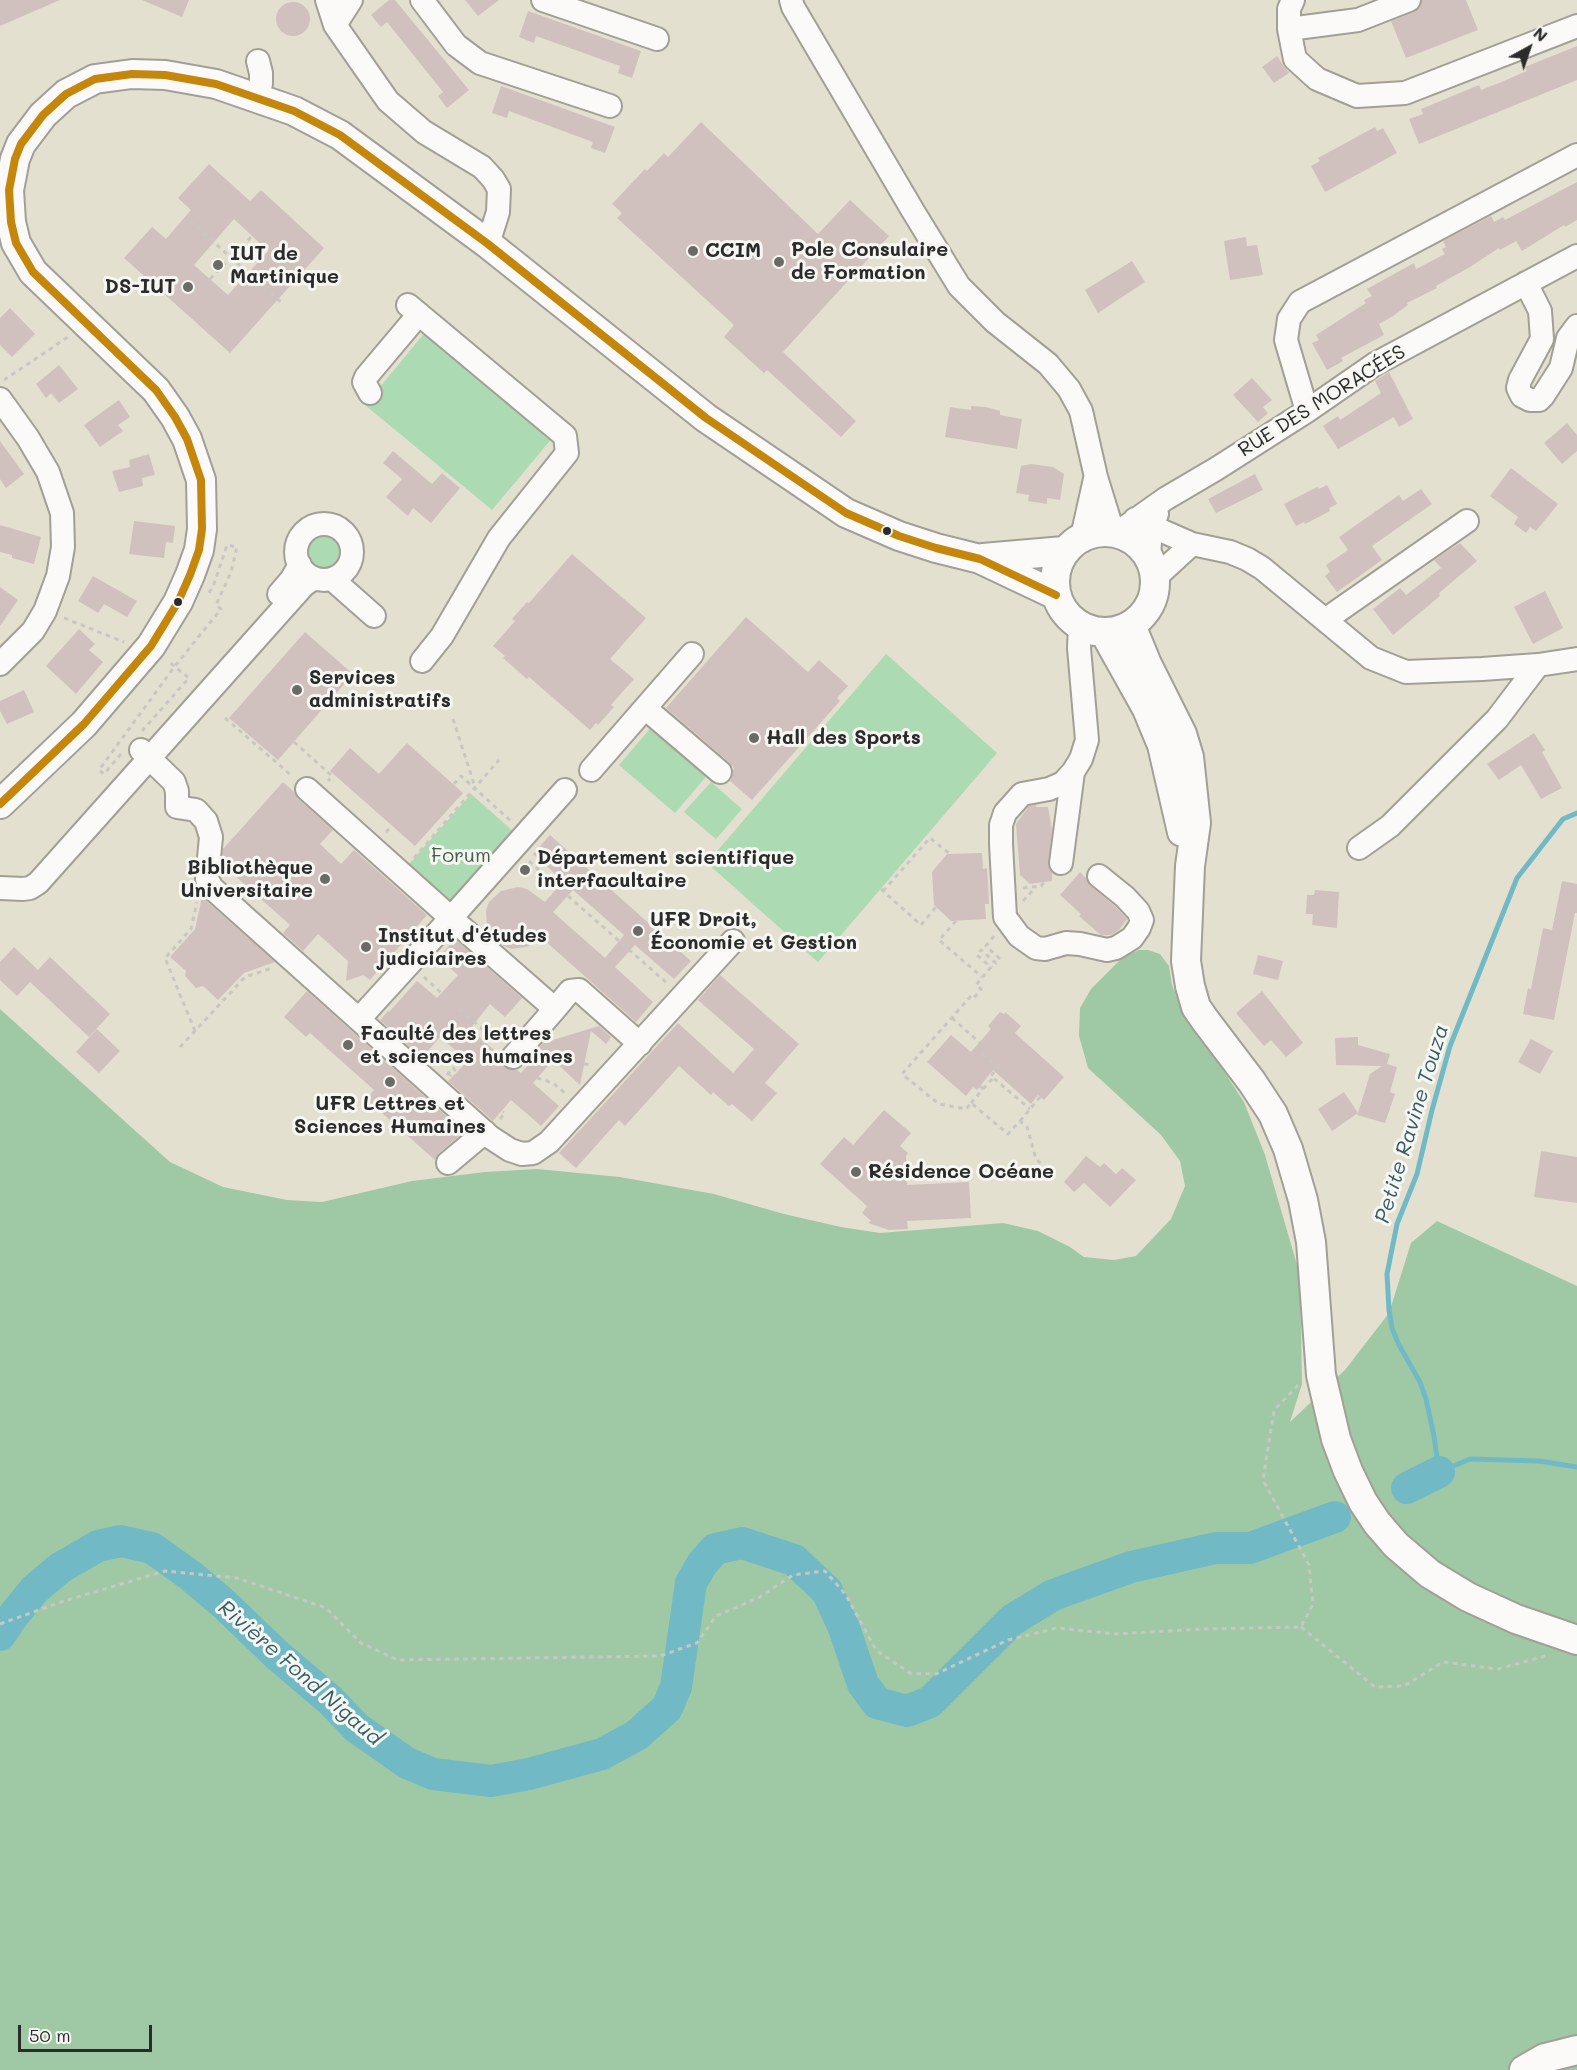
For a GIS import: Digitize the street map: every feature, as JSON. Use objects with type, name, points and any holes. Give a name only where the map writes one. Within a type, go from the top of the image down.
[{"type":"main road","points":[[0,804],[160,654],[199,550],[203,509],[201,480],[187,439],[160,397],[33,272],[16,243],[11,222],[9,190],[15,159],[21,144],[43,115],[66,94],[95,79],[132,74],[165,75],[216,84],[294,111],[340,135],[488,243],[706,418],[846,513],[899,536],[980,559],[1056,595]]},
{"type":"main road","points":[[980,559],[1073,544],[1097,532],[1129,528],[1152,567],[1154,592],[1150,605],[1131,625],[1118,631],[1092,629]]},
{"type":"main road","points":[[1073,544],[1055,572],[1056,595],[1064,611],[1092,629],[1147,709],[1162,745],[1190,866]]},
{"type":"main road","points":[[1131,625],[1147,664],[1182,734],[1189,757],[1196,823],[1190,866],[1186,962],[1190,986],[1197,1007],[1205,1020],[1273,1114],[1288,1149],[1303,1200],[1311,1242],[1320,1362],[1336,1439],[1348,1471],[1363,1502],[1396,1545],[1430,1574],[1468,1597],[1516,1618],[1566,1647]]},
{"type":"main road","points":[[0,785],[35,770]]},
{"type":"main road","points":[[1524,2070],[1545,2058],[1577,2050]]},
{"type":"street","points":[[327,0],[335,25],[388,100],[424,132],[482,167],[493,179],[499,189],[498,212],[488,243]]},
{"type":"street","points":[[335,25],[351,0]]},
{"type":"street","points":[[422,0],[456,45],[480,63],[610,106]]},
{"type":"street","points":[[543,0],[657,39]]},
{"type":"street","points":[[791,0],[793,7],[959,286],[995,322],[1048,364],[1069,389],[1081,411],[1096,477],[1129,528],[1230,552],[1247,559],[1262,568],[1371,658],[1406,672],[1538,665],[1577,658]]},
{"type":"street","points":[[1293,0],[1289,9],[1289,29],[1295,59],[1317,79],[1357,96],[1405,93],[1577,26]]},
{"type":"street","points":[[1289,29],[1358,20],[1408,0]]},
{"type":"street","points":[[254,97],[261,84],[258,61]]},
{"type":"street","points":[[1307,411],[1286,340],[1289,319],[1300,302],[1577,155]]},
{"type":"street","name":"RUE DES MORACÉES","points":[[1129,528],[1165,499],[1307,411],[1375,364],[1577,256]]},
{"type":"street","points":[[1526,283],[1540,311],[1542,339],[1520,380],[1518,388],[1522,396],[1530,400],[1539,400],[1543,396],[1561,368],[1568,338],[1577,326]]},
{"type":"street","points":[[370,393],[364,382],[366,377],[414,310],[565,436],[567,453],[499,538],[442,636],[423,660]]},
{"type":"street","points":[[0,399],[28,438],[48,472],[62,513],[63,547],[60,566],[45,611],[33,631],[0,664]]},
{"type":"street","points":[[1073,544],[1096,477]]},
{"type":"street","points":[[1325,620],[1467,521]]},
{"type":"street","points":[[1152,567],[1192,544]]},
{"type":"street","points":[[0,875],[15,879],[29,874],[138,749],[304,585],[322,574]]},
{"type":"street","points":[[1092,629],[1079,648],[1087,740],[1081,759],[1062,783],[1049,789],[1022,794],[1005,813],[1001,825],[1005,917],[1019,936],[1036,948],[1045,949],[1066,943],[1107,950],[1116,948],[1132,938],[1142,920],[1138,911],[1125,897],[1100,876]]},
{"type":"street","points":[[591,770],[692,654]]},
{"type":"street","points":[[1359,848],[1390,826],[1497,719],[1538,665]]},
{"type":"street","points":[[645,708],[720,772]]},
{"type":"street","points":[[138,749],[174,782],[177,791],[177,807],[196,810],[206,820],[211,837],[207,879],[215,892],[359,1019],[491,1125],[510,1150],[522,1154],[533,1153],[549,1142],[734,941]]},
{"type":"street","points":[[0,888],[23,889],[38,883],[138,749]]},
{"type":"street","points":[[1061,863],[1073,772]]},
{"type":"street","points":[[316,787],[401,873],[555,1009]]},
{"type":"street","points":[[359,1019],[566,790]]},
{"type":"street","points":[[513,1057],[570,991],[579,990],[640,1044]]},
{"type":"street","points":[[448,1163],[491,1125]]},
{"type":"path","points":[[189,221],[284,305]]},
{"type":"path","points":[[210,279],[252,236]]},
{"type":"path","points":[[0,383],[87,324]]},
{"type":"path","points":[[45,611],[134,646],[141,638],[175,666],[189,678],[138,749],[104,774],[99,770],[175,666],[221,609],[216,605],[231,572],[237,547],[227,545],[214,584],[207,597],[202,596]]},
{"type":"path","points":[[225,718],[288,773]]},
{"type":"path","points":[[453,719],[475,789]]},
{"type":"path","points":[[294,742],[332,776],[316,787]]},
{"type":"path","points":[[401,873],[499,760]]},
{"type":"path","points":[[454,784],[461,776],[475,789],[558,887]]},
{"type":"path","points":[[440,819],[445,823]]},
{"type":"path","points":[[936,907],[921,925],[882,890],[930,838],[950,854]]},
{"type":"path","points":[[195,1031],[165,958],[191,929],[201,885],[207,879]]},
{"type":"path","points":[[568,896],[683,997]]},
{"type":"path","points":[[956,921],[939,940],[983,976]]},
{"type":"path","points":[[986,946],[999,958],[996,963],[981,950],[977,955],[991,967],[976,985],[981,989],[974,998],[971,996],[902,1074],[939,1104],[966,1109],[981,1088],[993,1078]]},
{"type":"path","points":[[409,964],[452,1002]]},
{"type":"path","points":[[180,1047],[245,977],[267,969]]},
{"type":"path","points":[[460,1010],[513,1057]]},
{"type":"path","points":[[951,1018],[980,1043]]},
{"type":"path","points":[[982,1054],[998,1067],[990,1076],[1030,1109]]},
{"type":"path","points":[[537,1078],[554,1083],[582,1108]]},
{"type":"path","points":[[971,1103],[1008,1134],[1040,1097]]},
{"type":"path","points":[[491,1125],[503,1112]]},
{"type":"path","points":[[1020,1121],[1028,1127],[1036,1159],[1045,1167]]},
{"type":"path","points":[[1301,1627],[1313,1604],[1309,1565],[1263,1480],[1274,1410],[1320,1362]]},
{"type":"path","points":[[0,1624],[61,1602],[165,1571],[237,1578],[326,1608],[362,1643],[398,1660],[660,1656],[697,1643],[716,1616],[758,1598],[794,1575],[825,1571],[846,1595],[876,1650],[910,1673],[936,1674],[1008,1640],[1057,1628],[1115,1634],[1301,1627],[1375,1687],[1404,1686],[1443,1662],[1498,1669],[1566,1647]]},
{"type":"green space","points":[[427,330],[554,436],[492,510],[365,405]]},
{"type":"green space","points":[[325,532],[333,533],[339,538],[344,544],[344,560],[339,566],[333,571],[325,572],[317,571],[311,566],[306,560],[305,552],[306,544],[311,538],[317,533]]},
{"type":"green space","points":[[886,654],[997,753],[818,962],[707,863]]},
{"type":"green space","points":[[654,724],[710,772],[675,813],[619,765]]},
{"type":"green space","points":[[711,782],[742,809],[716,839],[684,812]]},
{"type":"green space","name":"Forum","points":[[471,794],[522,839],[460,909],[409,864]]},
{"type":"green space","points":[[1139,950],[1160,954],[1169,966],[1172,985],[1183,1013],[1244,1102],[1265,1155],[1300,1275],[1302,1384],[1290,1422],[1345,1370],[1389,1313],[1411,1243],[1437,1221],[1577,1286],[1577,2070],[0,2070],[0,1009],[170,1162],[223,1187],[287,1200],[322,1202],[412,1181],[485,1172],[537,1169],[620,1177],[714,1194],[784,1214],[880,1233],[1003,1223],[1038,1231],[1070,1247],[1084,1257],[1114,1260],[1136,1256],[1171,1219],[1185,1186],[1180,1161],[1161,1135],[1088,1068],[1079,1036],[1080,1008],[1091,989],[1123,957]]},
{"type":"building","points":[[0,0],[60,0],[0,26]]},
{"type":"building","points":[[142,0],[189,0],[182,17]]},
{"type":"building","points":[[389,0],[395,0],[469,90],[447,108],[438,96],[443,92],[387,22],[381,27],[371,15]]},
{"type":"building","points":[[465,0],[499,0],[478,16]]},
{"type":"building","points":[[1422,0],[1466,0],[1478,30],[1406,58],[1391,21],[1420,8]]},
{"type":"building","points":[[293,2],[305,7],[310,19],[305,31],[293,36],[281,31],[276,19],[281,7]]},
{"type":"building","points":[[528,11],[641,51],[632,78],[618,73],[620,66],[536,36],[534,43],[519,37]]},
{"type":"building","points":[[1577,46],[1577,80],[1419,144],[1409,119],[1423,114],[1421,109],[1479,85],[1481,90],[1499,83],[1527,71],[1525,67]]},
{"type":"building","points":[[1277,56],[1289,73],[1274,83],[1262,67]]},
{"type":"building","points":[[501,86],[615,127],[605,153],[591,148],[593,142],[509,111],[507,118],[492,113]]},
{"type":"building","points":[[701,122],[818,234],[850,200],[889,236],[783,352],[856,421],[841,437],[767,370],[764,373],[724,337],[734,325],[617,218],[622,213],[612,204],[645,169],[647,171],[664,153],[668,157]]},
{"type":"building","points":[[1375,127],[1377,131],[1383,128],[1397,153],[1325,192],[1311,166],[1320,161],[1318,158]]},
{"type":"building","points":[[209,164],[250,201],[261,190],[324,248],[230,353],[124,258],[152,227],[166,239],[191,210],[178,198]],"holes":[[[234,219],[268,251],[228,295],[194,265]]]},
{"type":"building","points":[[1577,182],[1577,220],[1565,227],[1564,225],[1522,251],[1516,241],[1500,250],[1499,248],[1436,286],[1437,288],[1407,303],[1408,305],[1379,324],[1384,335],[1341,358],[1343,361],[1327,370],[1312,343],[1319,340],[1316,335],[1366,303],[1364,300],[1372,296],[1367,289],[1414,263],[1416,269],[1445,254],[1442,249],[1446,247],[1443,241],[1491,216],[1494,222],[1503,217],[1505,220]]},
{"type":"building","points":[[1246,237],[1247,246],[1257,245],[1263,275],[1230,280],[1224,241]]},
{"type":"building","points":[[1132,261],[1145,282],[1098,313],[1085,290]]},
{"type":"building","points":[[10,308],[35,334],[12,357],[0,345],[0,318]]},
{"type":"building","points":[[59,365],[78,389],[59,403],[51,393],[46,398],[36,384]]},
{"type":"building","points":[[1389,372],[1413,419],[1399,427],[1394,417],[1338,449],[1323,426],[1338,416],[1340,420],[1381,393],[1375,381]]},
{"type":"building","points":[[1252,378],[1272,400],[1263,407],[1268,413],[1258,422],[1233,395]]},
{"type":"building","points":[[119,400],[130,417],[118,425],[123,431],[100,447],[84,425]]},
{"type":"building","points":[[971,406],[986,407],[1000,411],[1000,415],[1022,419],[1017,449],[945,437],[950,407],[971,410]]},
{"type":"building","points":[[1567,423],[1577,435],[1577,451],[1562,464],[1544,443]]},
{"type":"building","points":[[0,441],[24,474],[6,488],[0,479]]},
{"type":"building","points":[[393,451],[432,484],[442,473],[460,488],[431,523],[413,508],[408,516],[386,497],[402,479],[383,463]]},
{"type":"building","points":[[149,454],[155,475],[142,478],[143,486],[119,492],[112,471],[130,467],[129,460]]},
{"type":"building","points":[[1031,464],[1053,467],[1064,474],[1060,500],[1047,498],[1047,504],[1028,501],[1029,495],[1016,493],[1021,466]]},
{"type":"building","points":[[1511,468],[1558,504],[1536,531],[1530,527],[1526,533],[1514,524],[1518,517],[1490,496]]},
{"type":"building","points":[[1255,474],[1263,490],[1216,513],[1208,499]]},
{"type":"building","points":[[1327,485],[1337,504],[1329,508],[1330,511],[1305,524],[1304,522],[1296,526],[1284,504],[1317,487],[1319,489]]},
{"type":"building","points":[[1421,489],[1432,504],[1372,546],[1382,560],[1337,592],[1325,576],[1330,572],[1326,565],[1348,550],[1339,537],[1399,495],[1403,501]]},
{"type":"building","points":[[134,521],[175,526],[173,543],[166,542],[164,558],[129,554]]},
{"type":"building","points":[[0,525],[41,537],[34,564],[0,552]]},
{"type":"building","points":[[1460,543],[1477,561],[1439,593],[1440,596],[1393,635],[1373,609],[1400,588],[1406,595],[1441,568],[1434,560]]},
{"type":"building","points":[[572,554],[646,618],[610,659],[634,679],[611,705],[614,707],[598,725],[596,723],[590,730],[529,677],[527,679],[493,646],[515,621],[512,619]]},
{"type":"building","points":[[93,576],[137,601],[127,617],[104,604],[98,613],[78,601]]},
{"type":"building","points":[[0,587],[18,600],[0,626]]},
{"type":"building","points":[[1545,591],[1563,628],[1533,644],[1514,607]]},
{"type":"building","name":"Hall des Sports","points":[[746,617],[808,672],[819,660],[848,686],[837,698],[840,701],[752,800],[730,781],[734,768],[729,762],[666,708]]},
{"type":"building","points":[[79,629],[95,644],[89,650],[103,662],[76,694],[46,666]]},
{"type":"building","name":"Services administratifs","points":[[305,632],[353,674],[278,760],[229,718]]},
{"type":"building","points":[[24,690],[34,712],[7,724],[0,711],[0,701]]},
{"type":"building","points":[[1534,733],[1545,750],[1542,752],[1562,788],[1541,799],[1521,765],[1499,780],[1487,764]]},
{"type":"building","points":[[407,743],[463,793],[415,846],[330,771],[350,748],[379,774]]},
{"type":"building","points":[[283,782],[298,799],[333,830],[320,844],[341,864],[354,850],[427,915],[370,980],[363,975],[346,981],[348,961],[318,934],[303,951],[283,933],[290,925],[222,864],[223,849]]},
{"type":"building","points":[[1036,805],[1036,807],[1048,807],[1052,830],[1048,862],[1052,872],[1052,881],[1030,884],[1020,875],[1016,824],[1029,806]]},
{"type":"building","name":"UFR Droit, Économie et Gestion","points":[[550,835],[691,961],[674,979],[635,945],[615,967],[653,1002],[636,1022],[543,939],[526,947],[512,949],[504,946],[490,934],[487,927],[486,910],[489,902],[501,891],[518,887],[527,889],[545,902],[563,881],[533,854]],"holes":[[[573,890],[624,935],[605,958],[553,912]]]},
{"type":"building","points":[[982,853],[983,869],[987,868],[988,883],[989,904],[985,904],[986,919],[951,921],[934,905],[932,872],[947,854]]},
{"type":"building","points":[[1080,872],[1091,886],[1127,919],[1119,930],[1111,935],[1101,935],[1060,895]]},
{"type":"building","points":[[1562,881],[1577,884],[1577,913],[1575,913],[1554,1020],[1523,1014],[1528,988],[1531,989],[1543,928],[1552,930]]},
{"type":"building","points":[[1315,890],[1339,892],[1337,928],[1312,925],[1313,914],[1306,914],[1307,895],[1314,895]]},
{"type":"building","points":[[202,897],[275,962],[244,973],[218,1000],[203,986],[196,988],[185,976],[186,971],[170,957],[195,929]]},
{"type":"building","points":[[455,939],[522,998],[505,1017],[490,1004],[470,1029],[500,1055],[500,1062],[505,1067],[521,1073],[541,1050],[539,1048],[543,1043],[599,1026],[611,1037],[606,1044],[591,1031],[580,1085],[553,1060],[533,1083],[559,1106],[541,1126],[511,1100],[493,1121],[448,1081],[468,1061],[440,1037],[422,1058],[380,1020],[417,981],[437,998],[458,975],[438,958]]},
{"type":"building","points":[[14,947],[38,970],[50,957],[110,1014],[89,1037],[30,982],[17,996],[0,980],[0,962]]},
{"type":"building","points":[[1258,955],[1283,961],[1278,980],[1253,974]]},
{"type":"building","points":[[720,975],[799,1044],[765,1083],[777,1093],[752,1121],[732,1104],[729,1106],[713,1092],[711,1095],[679,1066],[625,1126],[619,1120],[576,1168],[559,1153],[678,1023],[733,1073],[754,1049],[698,1000]]},
{"type":"building","name":"UFR Lettres et Sciences Humaines","points":[[307,991],[464,1132],[439,1153],[435,1160],[366,1099],[374,1090],[310,1033],[306,1037],[284,1017]]},
{"type":"building","points":[[1262,991],[1303,1043],[1286,1057],[1271,1040],[1264,1046],[1236,1013]]},
{"type":"building","points":[[1000,1012],[1004,1014],[1005,1012],[1021,1026],[1015,1033],[1064,1077],[1044,1100],[1038,1095],[1031,1104],[993,1070],[977,1090],[973,1087],[966,1096],[927,1062],[951,1035],[971,1052],[991,1029],[988,1026]]},
{"type":"building","points":[[97,1029],[120,1051],[99,1073],[76,1052]]},
{"type":"building","points":[[1358,1037],[1358,1045],[1390,1054],[1387,1064],[1397,1067],[1390,1092],[1395,1094],[1385,1123],[1357,1115],[1370,1074],[1382,1066],[1336,1065],[1335,1038]]},
{"type":"building","points":[[1531,1039],[1553,1051],[1540,1074],[1518,1062]]},
{"type":"building","points":[[1344,1092],[1358,1113],[1332,1131],[1318,1109]]},
{"type":"building","name":"Résidence Océane","points":[[884,1110],[911,1133],[900,1146],[908,1153],[906,1156],[907,1185],[969,1182],[971,1218],[907,1221],[908,1229],[889,1230],[868,1223],[871,1221],[862,1213],[867,1206],[820,1164],[844,1137],[853,1145]]},
{"type":"building","points":[[1541,1151],[1577,1157],[1577,1203],[1534,1197]]},
{"type":"building","points":[[1086,1156],[1100,1167],[1104,1163],[1116,1174],[1122,1168],[1136,1180],[1110,1207],[1084,1183],[1074,1192],[1064,1182]]},
{"type":"waterway","name":"Petite Ravine Touza","points":[[1577,813],[1563,819],[1517,878],[1450,1046],[1417,1174],[1397,1224],[1387,1274],[1392,1328],[1420,1382],[1426,1399],[1439,1472],[1470,1459],[1539,1461],[1577,1467]]},
{"type":"waterway","name":"Rivière Fond Nigaud","points":[[1407,1488],[1439,1472]]},
{"type":"waterway","name":"Rivière Fond Nigaud","points":[[0,1635],[34,1590],[60,1568],[98,1546],[121,1541],[152,1548],[191,1576],[224,1604],[276,1654],[330,1700],[357,1728],[407,1763],[433,1774],[491,1781],[529,1774],[602,1754],[637,1735],[667,1708],[676,1687],[691,1583],[702,1564],[715,1549],[742,1543],[794,1560],[827,1591],[844,1628],[863,1684],[877,1703],[907,1711],[930,1702],[1012,1620],[1053,1595],[1131,1567],[1216,1548],[1250,1548],[1335,1517]]},
{"type":"transit line","points":[[0,804],[84,724],[151,646],[178,602],[190,575],[199,550],[202,529],[201,480],[187,439],[175,417],[156,390],[33,272],[16,243],[11,222],[9,190],[15,159],[21,144],[43,115],[66,94],[95,79],[132,74],[165,75],[216,84],[294,111],[340,135],[488,244],[706,418],[846,513],[899,536],[980,559],[1056,595]]},
{"type":"place","name":"CCIM","points":[[693,251]]},
{"type":"place","name":"Pole Consulaire de Formation","points":[[779,262]]},
{"type":"place","name":"IUT de Martinique","points":[[218,265]]},
{"type":"place","name":"DS-IUT","points":[[188,287]]},
{"type":"place","name":"Services administratifs","points":[[297,690]]},
{"type":"place","name":"Hall des Sports","points":[[754,738]]},
{"type":"place","name":"Département scientifique interfacultaire","points":[[525,870]]},
{"type":"place","name":"Bibliothèque Universitaire","points":[[325,879]]},
{"type":"place","name":"UFR Droit, Économie et Gestion","points":[[638,931]]},
{"type":"place","name":"Institut d'études judiciaires","points":[[366,947]]},
{"type":"place","name":"Faculté des lettres et sciences humaines","points":[[348,1045]]},
{"type":"place","name":"UFR Lettres et Sciences Humaines","points":[[390,1082]]},
{"type":"place","name":"Résidence Océane","points":[[856,1172]]}]
